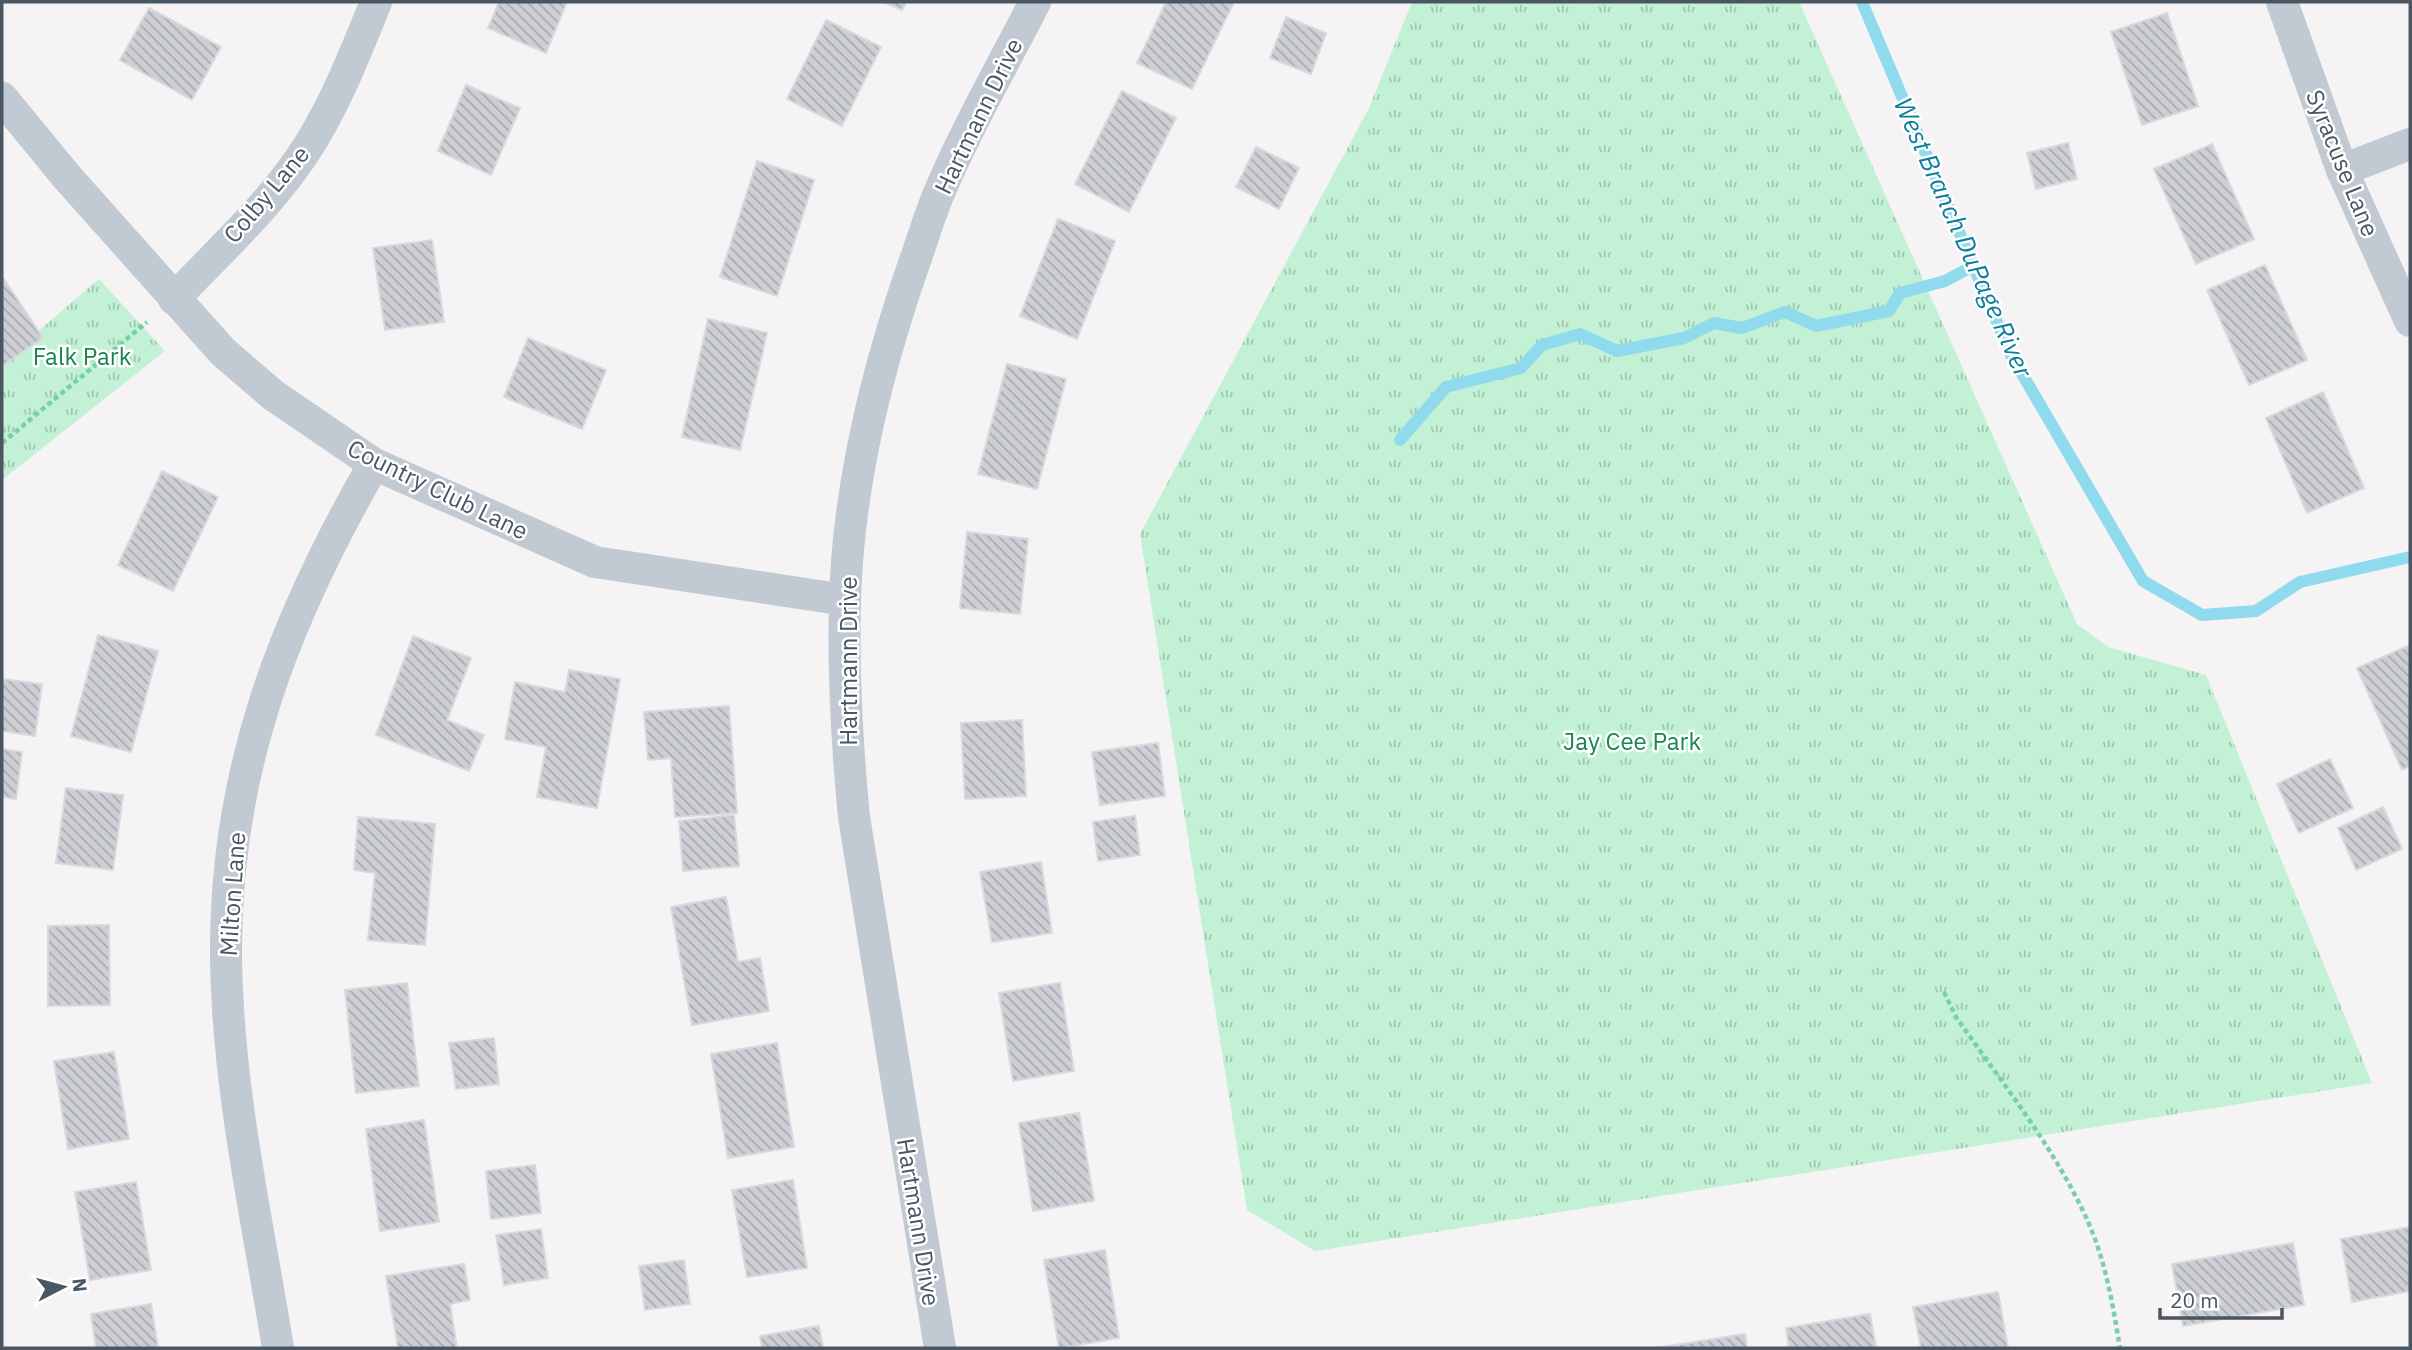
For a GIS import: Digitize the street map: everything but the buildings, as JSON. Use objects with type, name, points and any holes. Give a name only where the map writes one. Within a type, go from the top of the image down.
[{"type":"street","name":"Colby Lane","points":[[174,299],[266,203],[311,143],[351,63],[376,2]]},
{"type":"street","name":"Hartmann Drive","points":[[940,1348],[854,817],[848,756],[845,600],[851,523],[868,430],[883,360],[904,290],[942,186],[1035,2]]},
{"type":"street","name":"Syracuse Lane","points":[[2282,2],[2342,170],[2410,321]]},
{"type":"street","name":"Country Club Lane","points":[[2,98],[174,299],[223,352],[273,395],[374,464],[595,562],[845,600]]},
{"type":"street","points":[[2342,170],[2410,145]]},
{"type":"street","name":"Milton Lane","points":[[278,1348],[240,1112],[228,1005],[226,925],[233,848],[244,777],[269,685],[296,614],[339,524],[374,464]]},
{"type":"path","points":[[2,443],[174,299]]},
{"type":"path","points":[[1944,992],[1955,1017],[2064,1174],[2090,1225],[2105,1271],[2120,1348]]},
{"type":"green space","name":"Jay Cee Park","points":[[1412,2],[1799,2],[2077,624],[2108,647],[2206,675],[2372,1083],[1315,1251],[1247,1210],[1140,534],[1369,108]]},
{"type":"green space","name":"Falk Park","points":[[99,279],[165,351],[2,480],[2,362]]},
{"type":"waterway","name":"West Branch DuPage River","points":[[1862,2],[2011,355],[2143,581],[2202,615],[2256,611],[2300,582],[2410,557]]},
{"type":"waterway","points":[[1400,440],[1446,387],[1521,368],[1542,345],[1580,334],[1617,351],[1684,338],[1714,323],[1742,328],[1785,312],[1816,326],[1889,311],[1900,293],[1945,281],[1973,266]]}]
